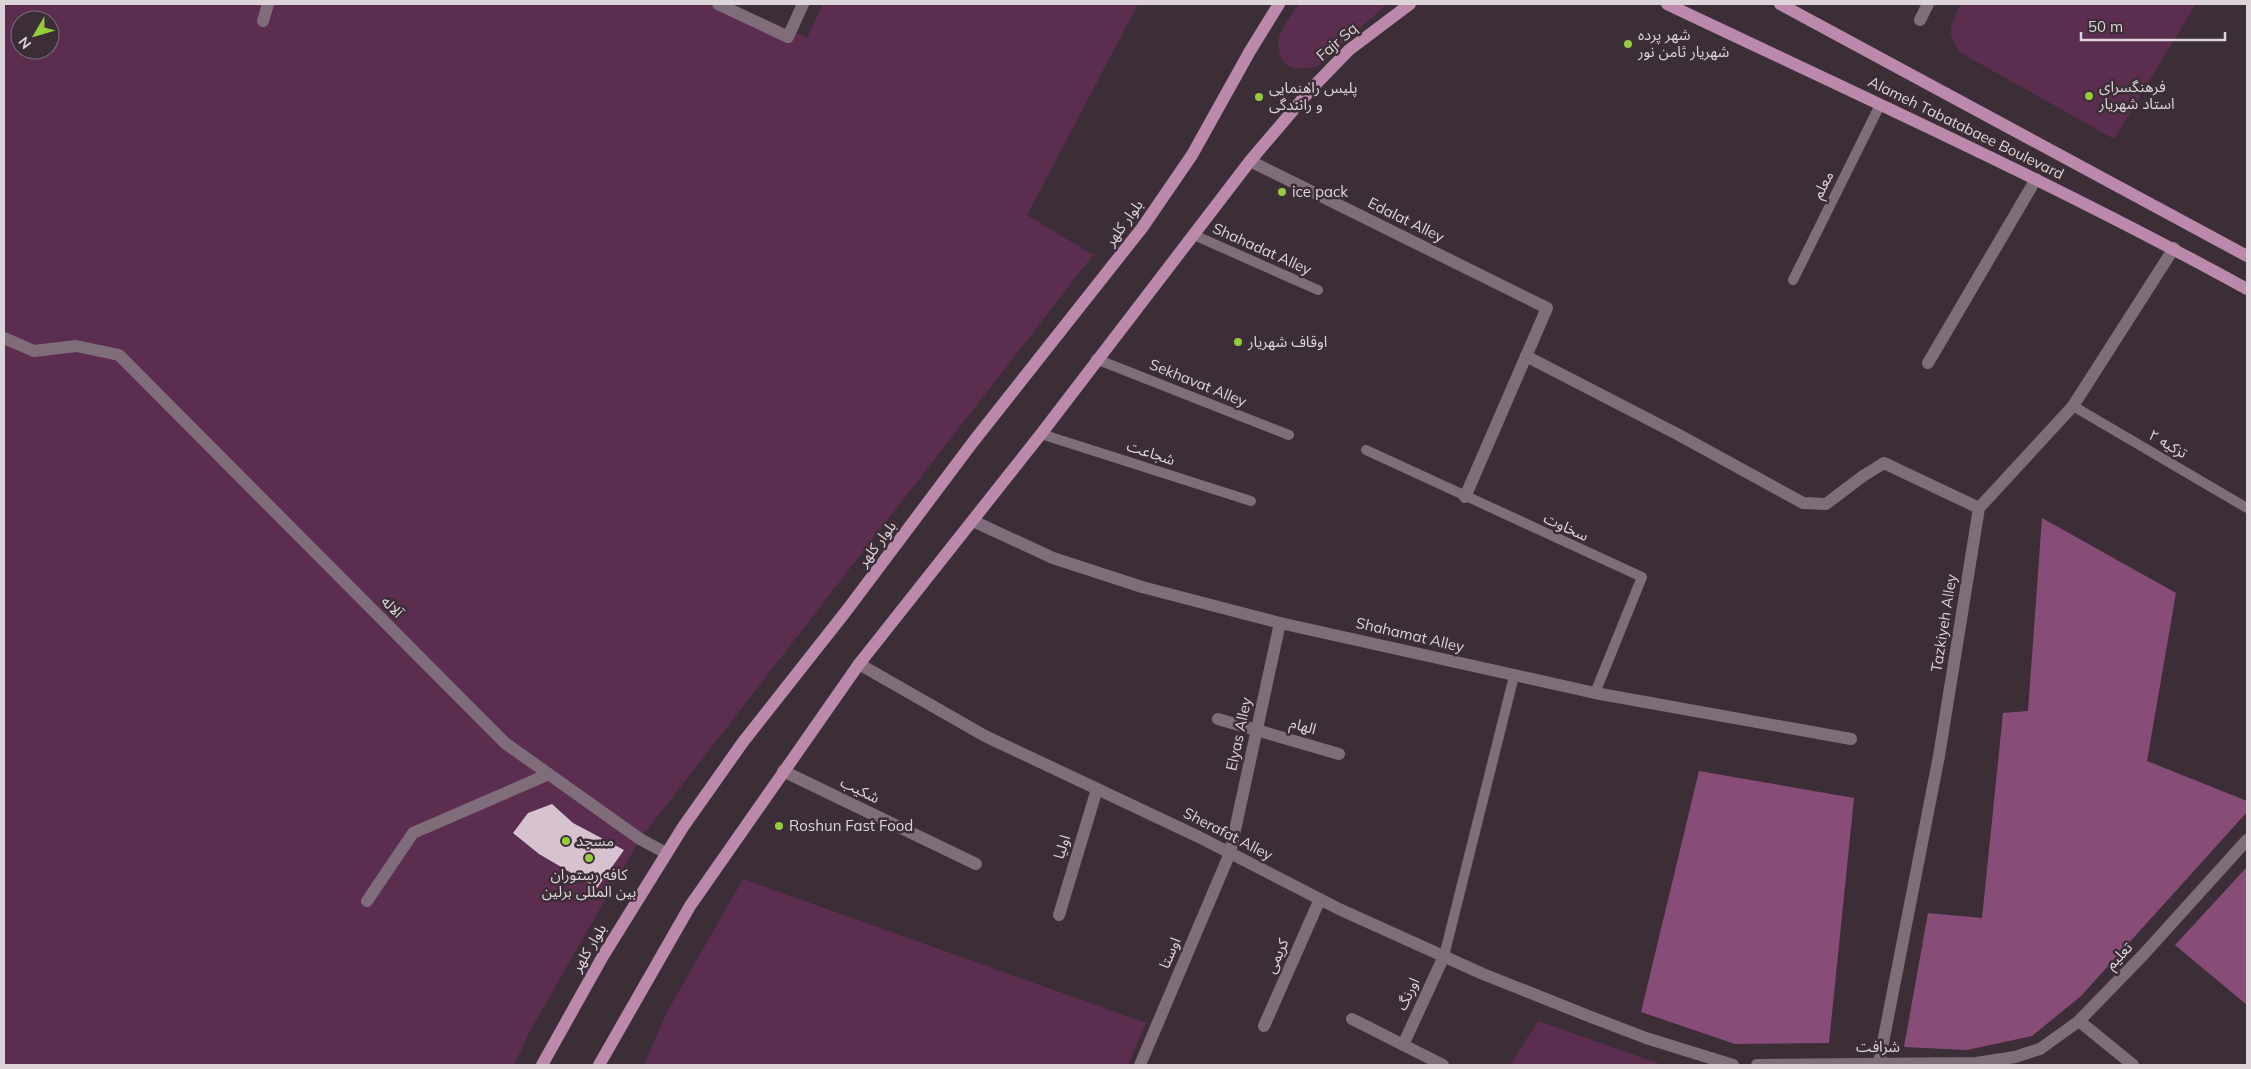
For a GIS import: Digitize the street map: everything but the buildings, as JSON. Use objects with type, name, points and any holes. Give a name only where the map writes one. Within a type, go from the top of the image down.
[{"type":"main road","name":"بلوار کلهر","points":[[542,1065],[598,964],[666,853],[743,742],[847,610],[973,442],[1142,228],[1192,154],[1250,51],[1279,4]]},
{"type":"main road","name":"Fajr Sq","points":[[1250,161],[1312,88],[1349,50],[1410,4]]},
{"type":"main road","name":"Alameh Tabatabaee Boulevard","points":[[1667,4],[2036,179],[2174,248],[2247,289]]},
{"type":"main road","points":[[1678,4],[1708,24]]},
{"type":"main road","name":"Alameh Tabatabaee Boulevard","points":[[1780,4],[2247,256]]},
{"type":"main road","points":[[599,1065],[690,906],[859,664],[1041,434],[1096,359],[1250,161]]},
{"type":"street","points":[[263,21],[268,4]]},
{"type":"street","points":[[718,4],[788,37],[803,4]]},
{"type":"street","points":[[1920,20],[1928,4]]},
{"type":"street","name":"Edalat Alley","points":[[1250,161],[1547,308],[1526,356]]},
{"type":"street","points":[[1928,363],[2036,179]]},
{"type":"street","points":[[1465,497],[1526,356],[1803,502],[1826,504],[1863,476],[1884,463],[1979,508],[2073,406],[2174,248]]},
{"type":"street","name":"آلاله","points":[[4,338],[34,350],[76,346],[119,355],[505,743],[640,839],[666,853]]},
{"type":"street","name":"Tazkiyeh Alley","points":[[1879,1063],[1939,756],[1979,508]]},
{"type":"street","name":"Shahamat Alley","points":[[973,521],[1053,558],[1142,587],[1280,623],[1595,693],[1851,739]]},
{"type":"street","name":"Elyas Alley","points":[[1230,853],[1280,623]]},
{"type":"street","name":"Sherafat Alley","points":[[859,664],[985,736],[1230,853],[1320,899],[1444,956]]},
{"type":"street","name":"الهام","points":[[1218,719],[1339,754]]},
{"type":"street","name":"شکیب","points":[[783,771],[976,864]]},
{"type":"street","points":[[367,901],[413,833],[549,774]]},
{"type":"street","name":"اولیا","points":[[1059,915],[1097,789]]},
{"type":"street","name":"تعلیم","points":[[1995,1063],[2040,1049],[2079,1021],[2143,955],[2247,840]]},
{"type":"street","name":"اوستا","points":[[1140,1065],[1230,853]]},
{"type":"street","name":"کریمی","points":[[1264,1026],[1320,899]]},
{"type":"street","points":[[1444,956],[1646,1038],[1733,1065]]},
{"type":"street","name":"اورنگ","points":[[1403,1045],[1444,956]]},
{"type":"street","points":[[1352,1019],[1443,1065]]},
{"type":"street","points":[[2079,1021],[2133,1065]]},
{"type":"street","name":"شرافت","points":[[1756,1065],[1995,1063]]},
{"type":"lane","name":"معلم","points":[[1793,280],[1880,105]]},
{"type":"lane","name":"Shahadat Alley","points":[[1194,235],[1318,290]]},
{"type":"lane","name":"Sekhavat Alley","points":[[1096,359],[1289,435]]},
{"type":"lane","name":"تزکیه ۲","points":[[2073,406],[2247,508]]},
{"type":"lane","name":"شجاعت","points":[[1041,434],[1251,501]]},
{"type":"lane","name":"سخاوت","points":[[1366,450],[1642,577],[1595,693]]},
{"type":"lane","points":[[1444,956],[1514,676]]},
{"type":"shaded area","points":[[4,4],[732,4],[807,38],[823,4],[1138,4],[1027,215],[1093,255],[640,839],[531,1029],[514,1065],[4,1065]]},
{"type":"shaded area","points":[[1299,4],[1387,4],[1319,65],[1294,68],[1288,66],[1281,57],[1279,38]]},
{"type":"shaded area","name":"فرهنگسرای استاد شهریار","points":[[1961,4],[2196,4],[2114,139],[1961,53],[1953,40],[1951,29]]},
{"type":"shaded area","points":[[2042,518],[2176,593],[2147,761],[2247,801],[2247,812],[2081,996],[2032,1036],[1967,1050],[1904,1047],[1928,913],[1982,918],[2003,713],[2028,711]]},
{"type":"shaded area","points":[[1699,771],[1854,798],[1829,1043],[1735,1044],[1641,1012]]},
{"type":"shaded area","points":[[2247,867],[2247,1005],[2175,945]]},
{"type":"shaded area","points":[[743,879],[1146,1023],[1128,1065],[644,1065],[667,1012]]},
{"type":"shaded area","points":[[1538,1021],[1663,1065],[1510,1065]]},
{"type":"place","name":"شهر پرده شهریار ثامن نور","points":[[1628,44]]},
{"type":"place","name":"فرهنگسرای استاد شهریار","points":[[2089,96]]},
{"type":"place","name":"پلیس راهنمایی و رانندگی","points":[[1259,97]]},
{"type":"place","name":"ice pack","points":[[1282,192]]},
{"type":"place","name":"اوقاف شهریار","points":[[1238,342]]},
{"type":"place","name":"Roshun Fast Food","points":[[779,826]]},
{"type":"place","name":"مسجد","points":[[566,841]]},
{"type":"place","name":"کافه رستوران بین المللی برلین","points":[[589,858]]}]
